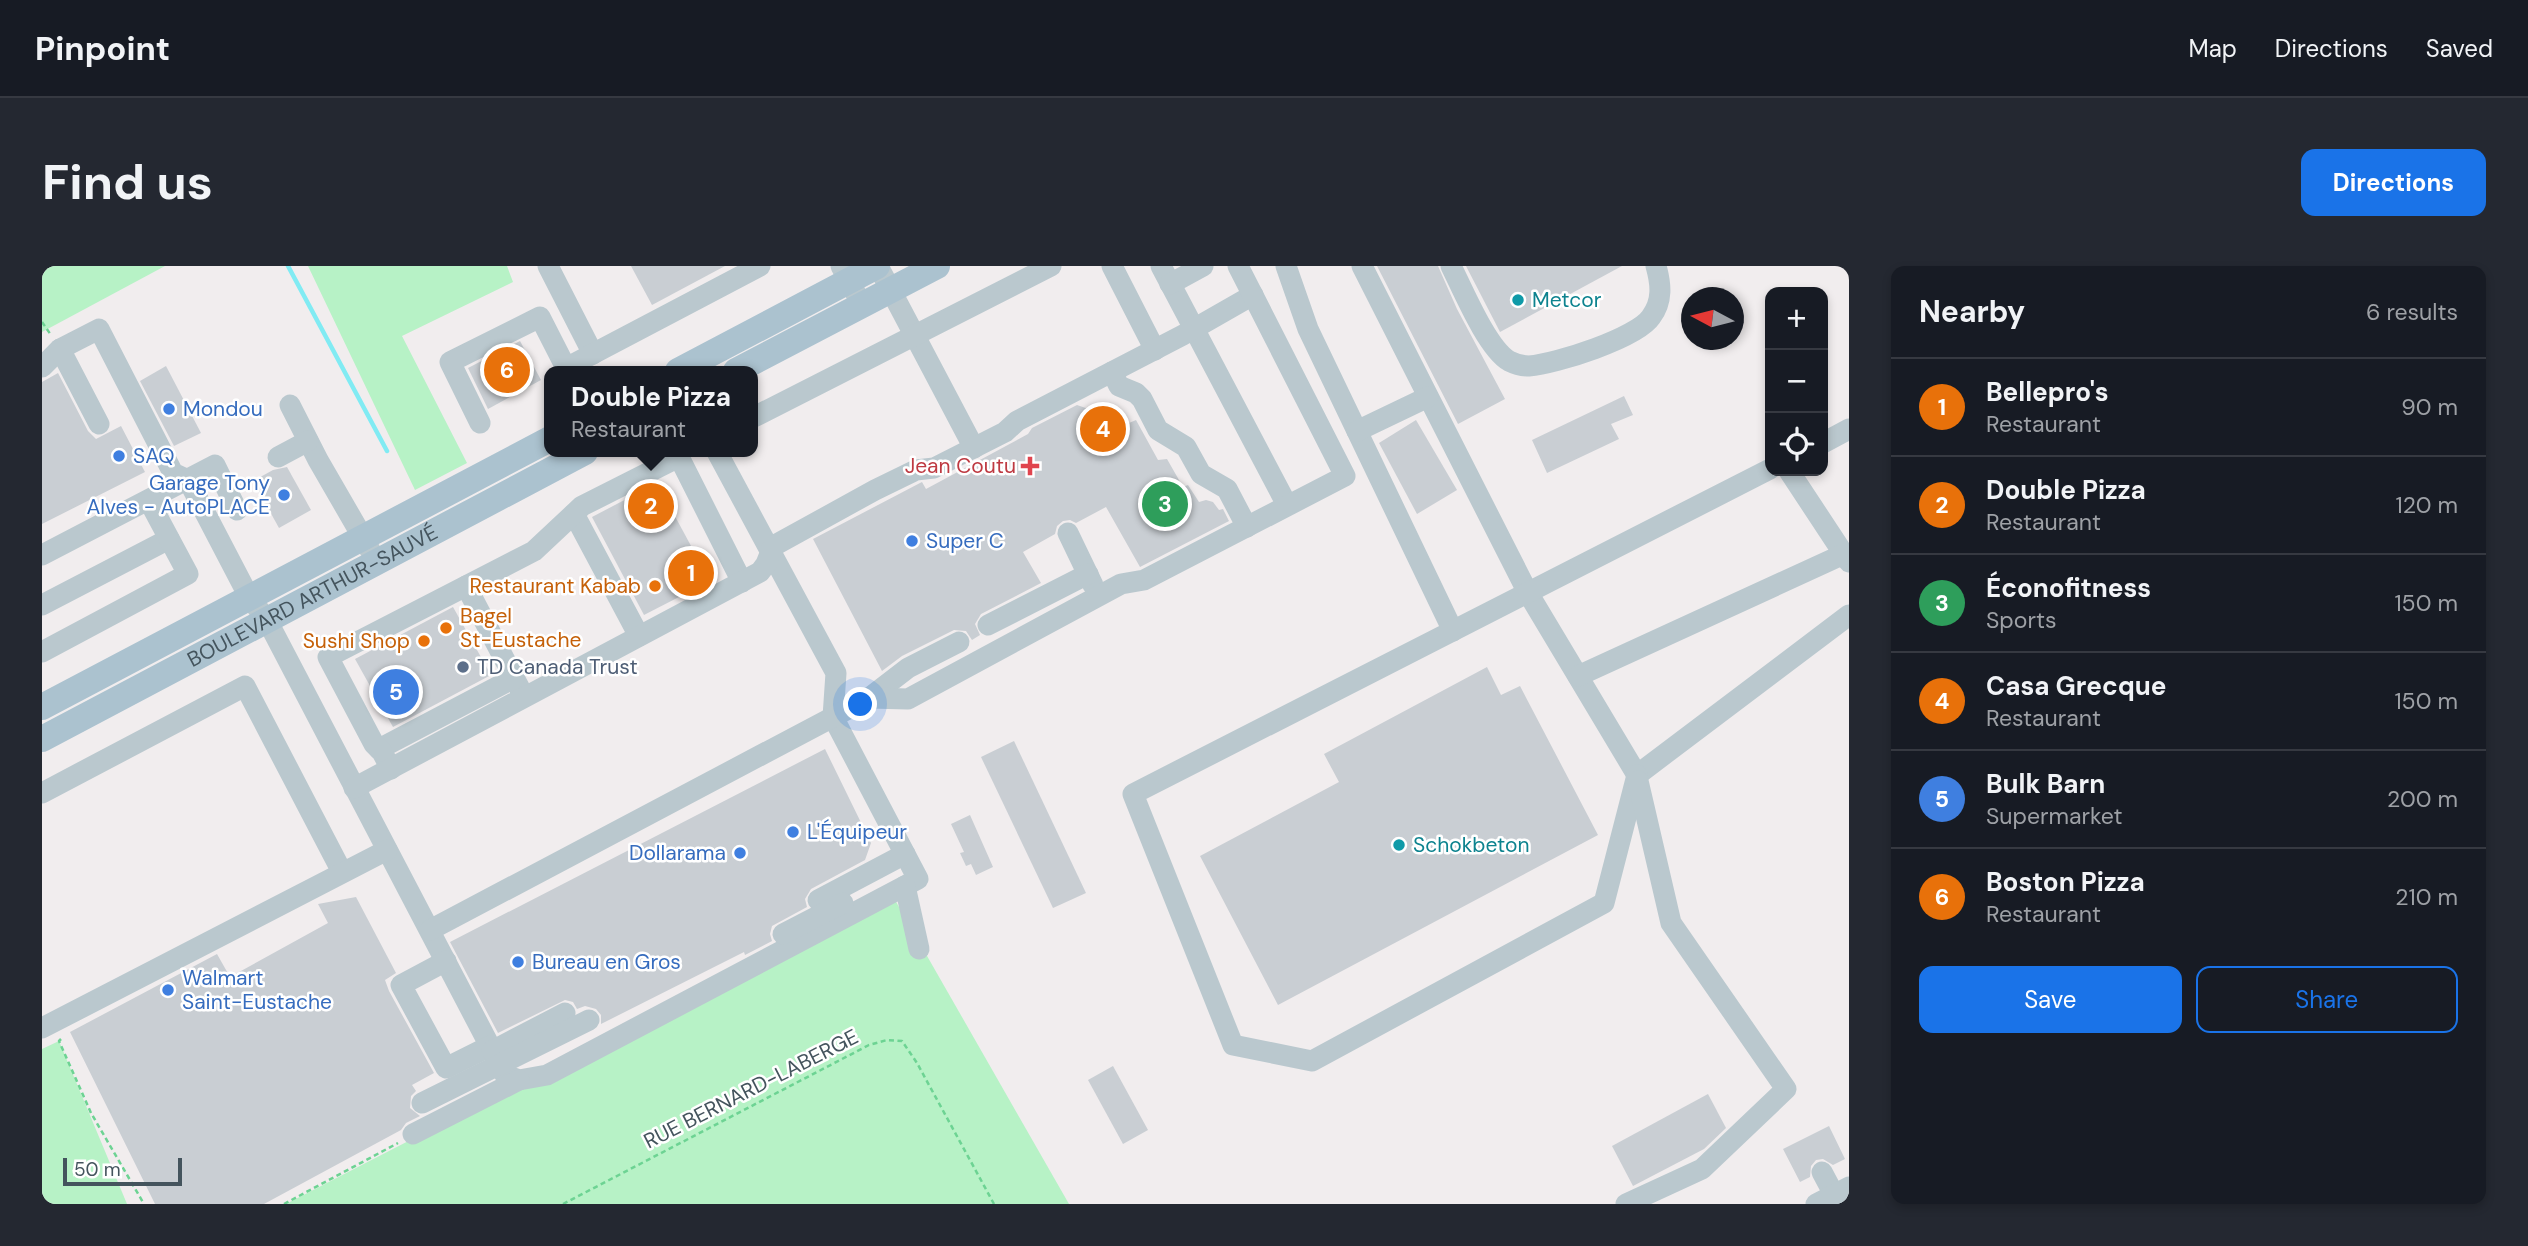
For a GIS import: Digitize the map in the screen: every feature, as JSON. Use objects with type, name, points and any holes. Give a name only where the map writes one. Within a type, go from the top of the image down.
[{"type":"main road","points":[[687,366],[845,273],[877,266]]},
{"type":"main road","points":[[746,366],[936,266]]},
{"type":"main road","name":"BOULEVARD ARTHUR-SAUVÉ","points":[[42,707],[544,442]]},
{"type":"main road","name":"BOULEVARD ARTHUR-SAUVÉ","points":[[42,739],[576,457]]},
{"type":"lane","points":[[548,266],[593,354]]},
{"type":"lane","points":[[572,366],[760,266]]},
{"type":"lane","points":[[877,266],[974,448]]},
{"type":"lane","points":[[758,415],[1051,266]]},
{"type":"lane","points":[[1112,266],[1155,349]]},
{"type":"lane","points":[[1203,266],[1166,275],[1287,505]]},
{"type":"lane","points":[[869,698],[908,699],[1121,584],[1144,580],[1345,476],[1238,266]]},
{"type":"lane","points":[[1286,266],[1308,329],[1453,631]]},
{"type":"lane","points":[[1362,266],[1528,593],[1637,775],[1671,923],[1786,1089],[1702,1169],[1626,1204]]},
{"type":"lane","points":[[1451,266],[1491,343],[1507,360],[1524,366],[1544,363],[1612,342],[1644,326],[1652,316],[1661,294],[1656,266]]},
{"type":"lane","points":[[845,273],[862,305]]},
{"type":"lane","points":[[354,788],[742,582],[764,568],[770,552],[777,544],[875,490],[916,470],[934,468],[1006,432],[1017,421],[1254,295]]},
{"type":"lane","points":[[480,423],[450,362],[568,303]]},
{"type":"lane","points":[[540,317],[565,366]]},
{"type":"lane","points":[[42,367],[51,351],[99,328],[173,473],[188,480],[250,597],[267,620],[494,1054],[509,1078],[519,1080]]},
{"type":"lane","points":[[51,351],[99,424]]},
{"type":"lane","points":[[1112,372],[1119,386],[1136,393],[1142,399],[1162,434],[1180,441],[1186,447],[1201,474],[1227,489],[1247,527]]},
{"type":"lane","points":[[1357,431],[1428,397]]},
{"type":"lane","points":[[290,405],[376,562]]},
{"type":"lane","points":[[1828,440],[1849,429]]},
{"type":"lane","points":[[278,457],[309,441]]},
{"type":"lane","points":[[391,769],[379,748],[373,744],[328,657],[534,551],[582,506],[680,457],[742,582]]},
{"type":"lane","points":[[413,1134],[519,1080],[547,1075],[918,879],[833,717],[836,673],[721,457]]},
{"type":"lane","points":[[42,555],[215,465],[237,510]]},
{"type":"lane","points":[[1765,472],[1133,794],[1233,1045],[1312,1061],[1604,902],[1637,775],[1849,615]]},
{"type":"lane","points":[[1577,676],[1847,558],[1792,476]]},
{"type":"lane","points":[[42,652],[188,574],[149,500]]},
{"type":"lane","points":[[574,514],[639,636]]},
{"type":"lane","points":[[1068,533],[1099,596]]},
{"type":"lane","points":[[42,605],[169,539]]},
{"type":"lane","points":[[988,625],[1088,575]]},
{"type":"lane","points":[[466,586],[525,697]]},
{"type":"lane","points":[[430,930],[869,698],[908,668],[959,642]]},
{"type":"lane","points":[[379,748],[514,678]]},
{"type":"lane","points":[[42,793],[245,686],[342,872]]},
{"type":"lane","points":[[42,1028],[387,850]]},
{"type":"lane","points":[[818,900],[905,854]]},
{"type":"lane","points":[[783,934],[864,892],[898,890]]},
{"type":"lane","points":[[898,890],[919,949]]},
{"type":"lane","points":[[716,987],[729,966],[743,958]]},
{"type":"lane","points":[[446,961],[401,985],[446,1068],[589,1020]]},
{"type":"lane","points":[[422,1103],[494,1054],[565,1013]]},
{"type":"lane","points":[[1822,1172],[1834,1198]]},
{"type":"path","points":[[66,1031],[59,1041],[64,1053],[92,1113],[144,1204]]},
{"type":"path","name":"RUE BERNARD-LABERGE","points":[[562,1204],[869,1045],[887,1040],[902,1041],[917,1063],[994,1204]]},
{"type":"path","points":[[284,1204],[413,1134]]},
{"type":"path","points":[[571,1199],[574,1204]]},
{"type":"green space","points":[[42,266],[165,266],[42,332]]},
{"type":"green space","points":[[308,266],[507,266],[513,282],[402,336],[467,463],[415,490]]},
{"type":"green space","points":[[891,893],[1069,1204],[286,1204]]},
{"type":"green space","points":[[59,1041],[127,1204],[42,1204],[42,1049]]},
{"type":"building","points":[[631,266],[725,266],[652,305]]},
{"type":"building","points":[[1377,266],[1438,266],[1457,309],[1505,399],[1458,424]]},
{"type":"building","name":"Metcor","points":[[1466,266],[1622,266],[1500,332]]},
{"type":"building","points":[[520,341],[541,380],[488,409],[468,368]]},
{"type":"building","points":[[166,366],[201,433],[174,446],[140,381]]},
{"type":"building","points":[[58,373],[88,431],[96,439],[121,426],[145,472],[42,524],[42,382]]},
{"type":"building","points":[[1624,396],[1633,415],[1611,424],[1619,439],[1547,473],[1532,440]]},
{"type":"building","points":[[1077,405],[1129,423],[1136,420],[1158,460],[1167,459],[1183,487],[1188,485],[1199,502],[1213,502],[1219,510],[1223,509],[1229,521],[1140,567],[1106,507],[1076,523],[1063,521],[1057,526],[1055,534],[1023,552],[1041,583],[981,614],[975,624],[980,635],[972,640],[966,631],[954,630],[902,656],[882,671],[813,539],[922,482],[926,489]]},
{"type":"building","points":[[1416,420],[1457,490],[1417,514],[1379,443]]},
{"type":"building","points":[[287,467],[311,510],[279,528],[253,481],[273,470]]},
{"type":"building","points":[[657,483],[710,581],[644,615],[592,517]]},
{"type":"building","points":[[453,607],[491,675],[393,727],[355,659]]},
{"type":"building","name":"Schokbeton","points":[[1487,667],[1501,695],[1520,686],[1598,835],[1278,1005],[1200,856],[1339,782],[1324,754]]},
{"type":"building","points":[[1014,741],[1086,893],[1053,908],[981,757]]},
{"type":"building","points":[[825,749],[871,843],[865,860],[811,889],[805,899],[807,907],[772,926],[772,941],[745,955],[744,952],[601,1024],[601,1015],[596,1009],[585,1006],[577,1009],[573,1002],[565,1000],[498,1033],[450,942]]},
{"type":"building","points":[[970,815],[993,867],[976,875],[971,864],[966,866],[960,853],[964,852],[951,824]]},
{"type":"building","points":[[356,897],[396,973],[385,980],[389,991],[434,1073],[412,1085],[416,1091],[411,1096],[410,1108],[420,1116],[406,1123],[401,1130],[264,1204],[155,1204],[70,1032],[217,954],[230,977],[328,923],[318,904]]},
{"type":"building","points":[[1113,1066],[1148,1130],[1123,1144],[1088,1080]]},
{"type":"building","points":[[1708,1094],[1726,1128],[1704,1149],[1633,1186],[1612,1146]]},
{"type":"building","points":[[1829,1126],[1845,1159],[1833,1165],[1823,1159],[1816,1160],[1811,1166],[1810,1177],[1800,1182],[1783,1149]]},
{"type":"waterway","points":[[288,266],[387,451]]},
{"type":"place","name":"Metcor","points":[[1518,300]]},
{"type":"place","name":"Boston Pizza","points":[[507,370]]},
{"type":"place","name":"Mondou","points":[[169,409]]},
{"type":"place","name":"Casa Grecque","points":[[1103,429]]},
{"type":"place","name":"SAQ","points":[[119,456]]},
{"type":"place","name":"Jean Coutu","points":[[1030,466]]},
{"type":"place","name":"Garage Tony Alves - AutoPLACE","points":[[284,495]]},
{"type":"place","name":"Éconofitness","points":[[1165,504]]},
{"type":"place","name":"Double Pizza","points":[[651,506]]},
{"type":"place","name":"Super C","points":[[912,541]]},
{"type":"place","name":"Bellepro's","points":[[691,573]]},
{"type":"place","name":"Restaurant Kabab","points":[[655,586]]},
{"type":"place","name":"Bagel St-Eustache","points":[[446,628]]},
{"type":"place","name":"Sushi Shop","points":[[424,641]]},
{"type":"place","name":"TD Canada Trust","points":[[463,667]]},
{"type":"place","name":"Bulk Barn","points":[[396,692]]},
{"type":"place","name":"L'Équipeur","points":[[793,832]]},
{"type":"place","name":"Schokbeton","points":[[1399,845]]},
{"type":"place","name":"Dollarama","points":[[740,853]]},
{"type":"place","name":"Bureau en Gros","points":[[518,962]]},
{"type":"place","name":"Walmart Saint-Eustache","points":[[168,990]]}]
